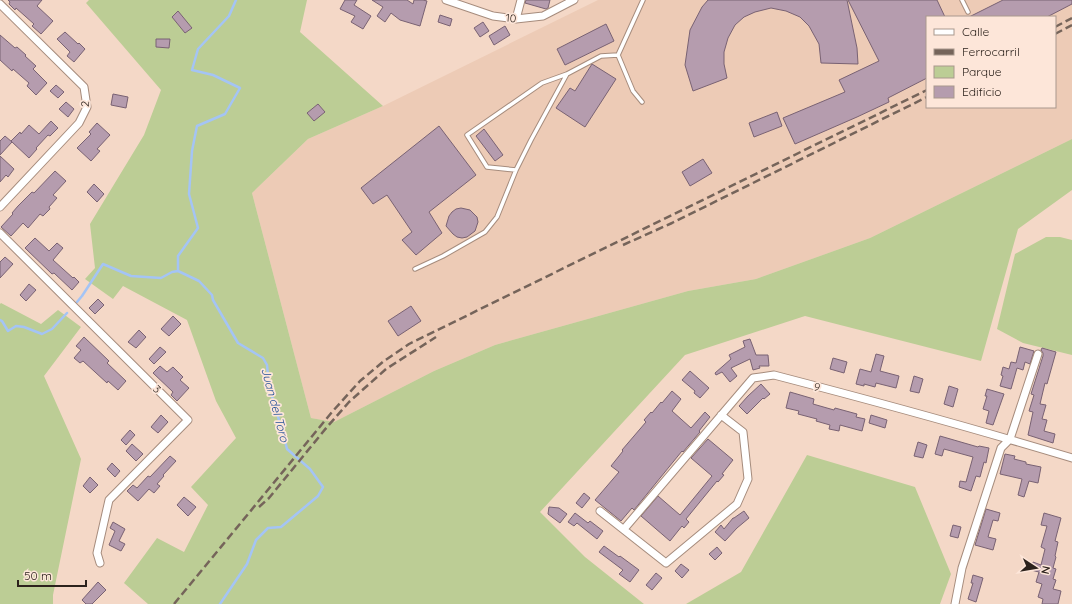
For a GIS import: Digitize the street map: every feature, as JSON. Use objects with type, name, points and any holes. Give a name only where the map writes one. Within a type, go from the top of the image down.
[{"type":"street","name":"10","points":[[446,0],[493,16],[516,19],[543,16],[574,0]]},
{"type":"street","points":[[516,19],[521,0]]},
{"type":"street","name":"2","points":[[0,4],[84,87],[86,107],[79,123],[0,206]]},
{"type":"street","name":"3","points":[[0,233],[188,420],[109,500],[97,553],[100,563]]},
{"type":"street","points":[[955,604],[962,568],[1001,448],[1010,439],[1038,354]]},
{"type":"street","name":"9","points":[[624,529],[753,378],[774,375],[921,414],[1072,458]]},
{"type":"street","points":[[600,511],[666,563],[737,504],[748,478],[743,432],[721,415]]},
{"type":"lane","points":[[642,102],[633,91],[618,55],[643,0]]},
{"type":"lane","points":[[962,0],[968,12]]},
{"type":"lane","points":[[516,170],[487,167],[467,135],[542,83],[567,74],[600,56],[618,55]]},
{"type":"lane","points":[[416,268],[443,256],[485,232],[497,217],[516,170],[567,74]]},
{"type":"shaded area","points":[[598,0],[1072,0],[1072,139],[870,238],[756,279],[688,291],[495,345],[434,371],[334,422],[311,418],[252,193],[308,139],[383,106]]},
{"type":"green space","points":[[89,0],[307,0],[300,32],[383,106],[308,139],[252,193],[311,418],[334,422],[434,371],[495,345],[688,291],[756,279],[870,238],[1072,139],[1072,190],[1018,229],[981,361],[805,316],[685,355],[540,512],[585,557],[644,604],[148,604],[124,583],[157,538],[184,552],[208,505],[191,487],[236,438],[216,401],[187,320],[123,286],[113,299],[85,279],[95,268],[90,224],[144,135],[161,90],[86,3]]},
{"type":"green space","points":[[1046,237],[1060,237],[1072,240],[1072,355],[1023,343],[997,329],[1015,254]]},
{"type":"green space","points":[[1,303],[41,324],[58,310],[81,327],[44,376],[81,459],[53,595],[53,604],[0,604]]},
{"type":"green space","points":[[807,455],[915,487],[951,574],[940,604],[686,604],[741,572]]},
{"type":"building","points":[[8,0],[42,0],[37,6],[53,21],[41,34],[32,26],[34,24],[16,8],[15,10],[9,4],[10,2]]},
{"type":"building","points":[[345,0],[357,0],[354,5],[371,16],[363,29],[351,22],[355,16],[340,9]]},
{"type":"building","points":[[372,0],[407,0],[413,4],[414,0],[427,1],[420,26],[400,20],[391,13],[385,22],[377,16],[383,7]]},
{"type":"building","points":[[526,0],[550,0],[548,8],[546,9],[525,3]]},
{"type":"building","points":[[708,0],[847,0],[857,48],[858,64],[821,63],[819,44],[809,26],[800,17],[786,11],[771,8],[755,12],[744,17],[735,25],[728,38],[724,52],[724,64],[727,78],[693,91],[685,65],[690,30],[702,7]]},
{"type":"building","points":[[848,0],[937,0],[945,16],[926,16],[926,79],[888,98],[889,102],[795,144],[783,118],[845,92],[839,80],[879,61]]},
{"type":"building","points":[[1003,0],[1072,0],[1072,4],[1049,16],[971,16]]},
{"type":"building","points":[[178,11],[192,28],[185,33],[172,17]]},
{"type":"building","points":[[440,15],[452,19],[450,26],[438,22]]},
{"type":"building","points":[[483,22],[489,31],[480,37],[474,28]]},
{"type":"building","points":[[606,24],[614,41],[565,65],[557,49]]},
{"type":"building","points":[[505,26],[510,35],[494,45],[489,36]]},
{"type":"building","points":[[65,32],[85,49],[74,62],[67,56],[70,52],[57,39]]},
{"type":"building","points":[[0,35],[26,55],[25,56],[36,66],[33,69],[47,83],[36,95],[27,86],[29,83],[0,60]]},
{"type":"building","points":[[156,39],[170,39],[169,48],[156,47]]},
{"type":"building","points":[[592,64],[616,79],[585,127],[556,108],[570,88],[575,91]]},
{"type":"building","points":[[56,85],[64,92],[58,98],[50,91]]},
{"type":"building","points":[[113,94],[128,97],[126,108],[111,105]]},
{"type":"building","points":[[66,102],[74,109],[68,117],[59,109]]},
{"type":"building","points":[[318,104],[325,112],[314,121],[307,113]]},
{"type":"building","points":[[777,112],[782,126],[754,137],[749,123]]},
{"type":"building","points":[[51,121],[58,128],[50,136],[48,135],[29,158],[11,141],[20,132],[21,134],[29,125],[39,134]]},
{"type":"building","points":[[97,123],[110,135],[97,149],[100,151],[91,161],[77,148],[91,134],[89,132]]},
{"type":"building","points":[[439,126],[476,175],[429,212],[442,233],[416,255],[402,240],[412,232],[387,195],[373,204],[361,188]]},
{"type":"building","points":[[484,129],[503,155],[495,161],[476,136]]},
{"type":"building","points":[[5,136],[12,142],[0,155],[0,141]]},
{"type":"building","points":[[0,156],[14,169],[8,177],[6,175],[0,182]]},
{"type":"building","points":[[703,159],[712,173],[690,186],[682,172]]},
{"type":"building","points":[[55,171],[66,181],[53,195],[57,198],[49,207],[50,209],[43,216],[40,214],[28,228],[23,223],[11,236],[1,227],[18,206],[32,192],[34,193]]},
{"type":"building","points":[[94,184],[104,194],[97,202],[87,192]]},
{"type":"building","points":[[461,208],[470,210],[477,217],[478,222],[475,231],[467,237],[462,238],[453,234],[446,226],[452,212]]},
{"type":"building","points":[[35,238],[49,251],[57,243],[63,248],[53,260],[79,282],[72,290],[54,273],[52,274],[25,248]]},
{"type":"building","points":[[5,257],[13,264],[0,278],[0,262]]},
{"type":"building","points":[[29,284],[36,290],[26,301],[20,295]]},
{"type":"building","points":[[98,299],[104,305],[95,314],[89,308]]},
{"type":"building","points":[[411,306],[421,321],[398,336],[388,321]]},
{"type":"building","points":[[173,316],[181,324],[169,336],[161,329]]},
{"type":"building","points":[[139,330],[146,337],[136,348],[128,342]]},
{"type":"building","points":[[84,337],[109,361],[107,363],[126,381],[118,390],[108,381],[107,383],[83,361],[80,363],[74,358],[81,350],[76,346]]},
{"type":"building","points":[[750,339],[756,355],[768,355],[769,366],[759,366],[760,368],[753,370],[750,359],[731,368],[737,376],[730,382],[722,372],[716,375],[715,373],[731,359],[729,355],[745,347],[743,341]]},
{"type":"building","points":[[160,347],[166,352],[154,364],[149,359]]},
{"type":"building","points":[[1020,347],[1034,351],[1030,364],[1025,362],[1023,370],[1017,368],[1011,389],[1000,386],[1003,376],[1001,375],[1003,367],[1009,369],[1011,362],[1016,363]]},
{"type":"building","points":[[1042,348],[1056,352],[1047,384],[1045,383],[1040,404],[1046,405],[1042,419],[1047,420],[1044,431],[1055,434],[1053,443],[1028,435],[1033,412],[1029,411],[1034,395],[1031,394],[1043,356],[1041,350]]},
{"type":"building","points":[[876,354],[884,356],[880,371],[899,376],[896,388],[876,383],[875,387],[864,384],[864,386],[856,384],[860,369],[871,372]]},
{"type":"building","points":[[833,358],[847,362],[844,373],[830,369]]},
{"type":"building","points":[[160,366],[167,372],[173,367],[183,377],[180,380],[189,388],[177,401],[171,395],[173,392],[153,373]]},
{"type":"building","points":[[690,371],[709,388],[700,398],[694,393],[695,391],[682,380]]},
{"type":"building","points":[[914,376],[923,379],[919,393],[910,391]]},
{"type":"building","points":[[761,384],[770,394],[764,399],[763,398],[747,414],[739,406]]},
{"type":"building","points":[[949,386],[958,389],[953,407],[944,404]]},
{"type":"building","points":[[987,389],[1004,394],[993,425],[986,423],[989,411],[983,409],[987,396],[985,396]]},
{"type":"building","points":[[672,391],[681,399],[672,411],[691,428],[705,412],[710,417],[699,431],[700,432],[683,452],[682,451],[634,510],[632,508],[621,521],[595,500],[619,472],[611,466],[623,451],[622,450],[646,422],[644,420]]},
{"type":"building","points":[[790,392],[814,399],[813,404],[857,414],[856,417],[865,419],[862,431],[840,425],[839,431],[829,429],[830,425],[816,421],[817,419],[798,414],[799,411],[786,408]]},
{"type":"building","points":[[161,415],[168,422],[158,433],[151,427]]},
{"type":"building","points":[[871,415],[887,420],[885,428],[869,423]]},
{"type":"building","points":[[130,430],[135,435],[126,445],[121,440]]},
{"type":"building","points":[[940,436],[978,447],[989,448],[986,463],[984,462],[980,477],[976,476],[971,491],[959,487],[960,481],[966,482],[973,457],[944,449],[942,456],[935,454]]},
{"type":"building","points":[[708,439],[733,460],[722,474],[724,475],[718,482],[717,481],[686,519],[689,522],[684,528],[682,526],[670,541],[641,516],[658,496],[680,515],[712,476],[691,458]]},
{"type":"building","points":[[918,442],[927,445],[923,458],[914,456]]},
{"type":"building","points":[[132,444],[143,454],[136,461],[126,451]]},
{"type":"building","points":[[1005,454],[1015,456],[1014,459],[1026,462],[1026,464],[1041,467],[1038,483],[1029,481],[1024,497],[1018,495],[1022,479],[1000,474]]},
{"type":"building","points":[[170,456],[176,461],[163,475],[164,476],[157,484],[160,486],[154,493],[149,489],[138,501],[127,491],[133,485],[137,488]]},
{"type":"building","points":[[112,463],[120,471],[115,477],[107,469]]},
{"type":"building","points":[[90,477],[98,485],[90,493],[83,486]]},
{"type":"building","points":[[584,493],[590,498],[582,508],[576,503]]},
{"type":"building","points":[[184,497],[196,507],[188,516],[177,505]]},
{"type":"building","points":[[549,507],[559,508],[567,514],[560,523],[548,514]]},
{"type":"building","points":[[986,509],[1000,513],[998,521],[993,520],[988,537],[996,539],[993,550],[975,545]]},
{"type":"building","points":[[744,511],[749,518],[725,541],[715,532],[721,525],[724,529],[733,518]]},
{"type":"building","points":[[575,513],[588,523],[590,521],[603,531],[597,539],[577,523],[574,526],[568,522]]},
{"type":"building","points":[[1044,513],[1061,518],[1055,541],[1058,542],[1053,568],[1056,569],[1053,579],[1056,580],[1053,589],[1061,591],[1058,604],[1042,604],[1043,599],[1038,597],[1042,584],[1036,582],[1039,572],[1031,570],[1033,562],[1041,565],[1045,549],[1041,547],[1047,526],[1041,525]]},
{"type":"building","points":[[113,522],[125,529],[119,541],[125,544],[121,551],[109,545],[115,531],[110,528]]},
{"type":"building","points":[[953,525],[961,527],[958,538],[950,536]]},
{"type":"building","points":[[604,546],[639,570],[630,582],[619,574],[623,570],[599,552]]},
{"type":"building","points":[[717,547],[722,553],[715,560],[709,554]]},
{"type":"building","points":[[681,564],[689,570],[682,578],[675,571]]},
{"type":"building","points":[[656,573],[662,578],[652,590],[646,585]]},
{"type":"building","points":[[973,575],[983,578],[976,602],[968,599],[973,583],[971,583]]},
{"type":"building","points":[[98,582],[106,590],[92,604],[86,604],[82,600]]},
{"type":"waterway","name":"Juan del Toro","points":[[178,271],[178,256],[198,228],[189,194],[192,151],[197,126],[225,114],[240,88],[213,75],[192,70],[198,49],[229,16],[236,0]]},
{"type":"waterway","points":[[77,302],[103,264],[131,276],[161,278],[172,272],[178,271]]},
{"type":"waterway","name":"Juan del Toro","points":[[178,271],[199,281],[212,295],[213,300],[238,343],[263,358],[267,365],[269,386],[287,449],[310,469],[323,487],[318,496],[281,527],[268,528],[256,540],[247,564],[220,604]]},
{"type":"waterway","points":[[0,320],[8,331],[16,326],[24,327],[42,334],[52,329],[67,313]]},
{"type":"railway","points":[[1056,26],[1072,18]]},
{"type":"railway","points":[[1056,33],[1072,25]]},
{"type":"railway","points":[[174,604],[332,412],[360,381],[384,361],[409,344],[926,90]]},
{"type":"railway","points":[[623,245],[672,223],[926,97]]},
{"type":"railway","points":[[259,507],[269,498],[349,402],[386,369],[436,337]]}]
